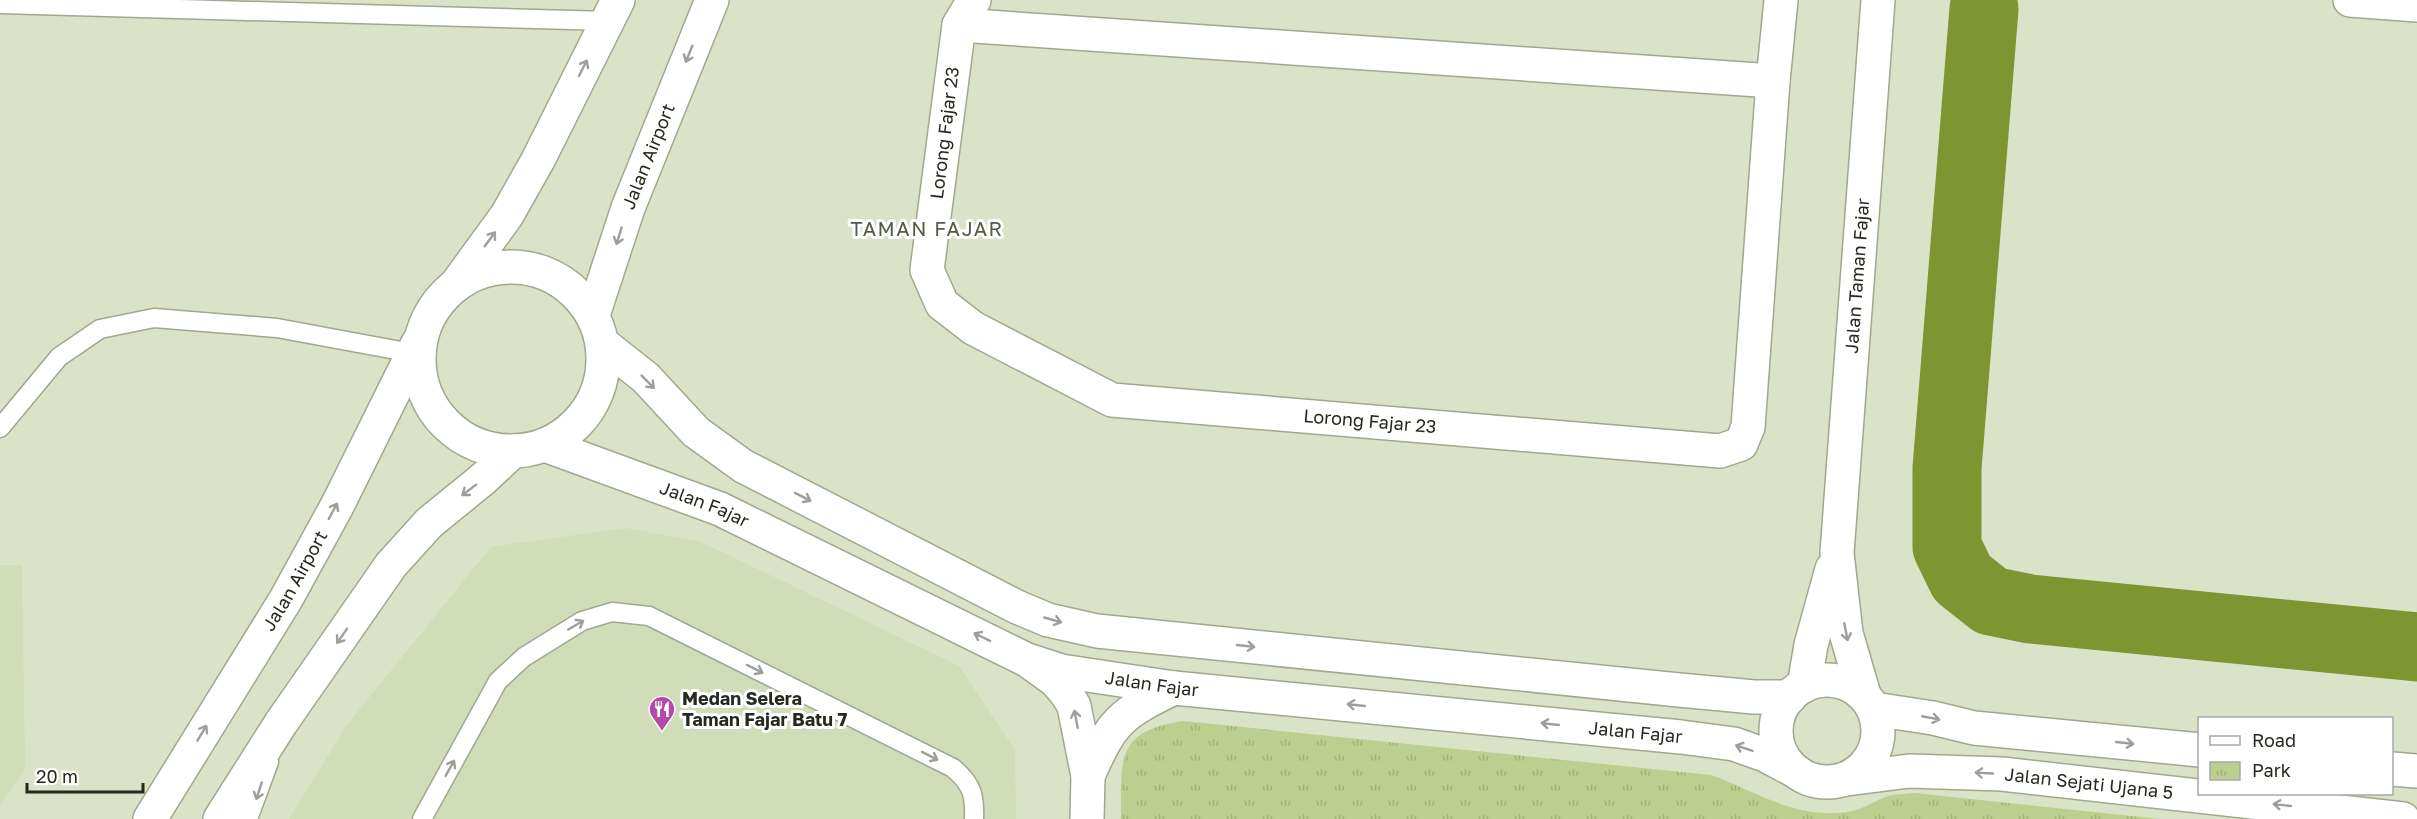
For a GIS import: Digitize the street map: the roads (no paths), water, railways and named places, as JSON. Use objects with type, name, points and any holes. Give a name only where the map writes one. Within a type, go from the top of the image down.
[{"type":"street","name":"Jalan Airport","points":[[598,330],[628,208],[712,0]]},
{"type":"street","points":[[967,12],[1773,81],[1782,0]]},
{"type":"street","name":"Jalan Taman Fajar","points":[[1837,553],[1878,0]]},
{"type":"street","points":[[2350,0],[2417,6]]},
{"type":"street","points":[[598,330],[603,376],[592,405],[572,429],[545,445],[513,451],[492,449],[472,442],[453,430],[438,415],[427,397],[421,376],[417,344],[435,307],[455,286],[507,215],[538,160],[613,11]]},
{"type":"street","name":"Lorong Fajar 23","points":[[967,12],[927,270],[942,304],[973,328],[1112,400],[1720,451],[1741,444],[1748,426],[1773,81]]},
{"type":"street","points":[[455,286],[483,271],[515,267],[546,273],[573,290],[598,330],[696,432],[743,466],[1017,607],[1048,620],[1109,633],[1754,697],[1797,691],[1819,681],[1835,681],[1851,686],[1869,703],[1974,728],[2198,750]]},
{"type":"street","name":"Jalan Airport","points":[[150,819],[286,600],[337,506],[417,344]]},
{"type":"street","name":"Jalan Fajar","points":[[545,445],[720,509],[1027,660],[1061,671],[1174,688],[1734,744],[1765,755],[1797,772]]},
{"type":"street","points":[[220,819],[281,723],[391,565],[429,523],[513,451]]},
{"type":"street","points":[[1837,553],[1846,633],[1878,725],[1877,742],[1872,757],[1861,771],[1847,779],[1830,783],[1812,781],[1797,772],[1784,760],[1778,744],[1776,727],[1780,711],[1797,691],[1837,553]]},
{"type":"street","points":[[1027,660],[1055,680],[1074,706],[1088,776],[1087,819]]},
{"type":"street","points":[[1088,776],[1104,739],[1117,722],[1135,707],[1174,688]]},
{"type":"street","points":[[2393,769],[2417,771]]},
{"type":"street","name":"Jalan Sejati Ujana 5","points":[[1847,779],[1909,771],[2002,774],[2403,819]]},
{"type":"lane","points":[[0,4],[613,11]]},
{"type":"lane","points":[[0,428],[59,357],[100,329],[144,320],[154,318],[277,328],[417,344]]},
{"type":"lane","points":[[422,819],[498,681],[524,657],[582,621],[612,612],[649,616],[953,768],[966,779],[975,799],[974,819]]},
{"type":"lane","points":[[248,819],[281,723]]},
{"type":"waterway","points":[[1984,9],[1947,468],[1947,547],[1962,578],[1991,601],[2030,609],[2417,647]]},
{"type":"place","name":"Medan Selera Taman Fajar Batu 7","points":[[662,732]]},
{"type":"district","name":"TAMAN FAJAR","points":[[927,229]]}]
